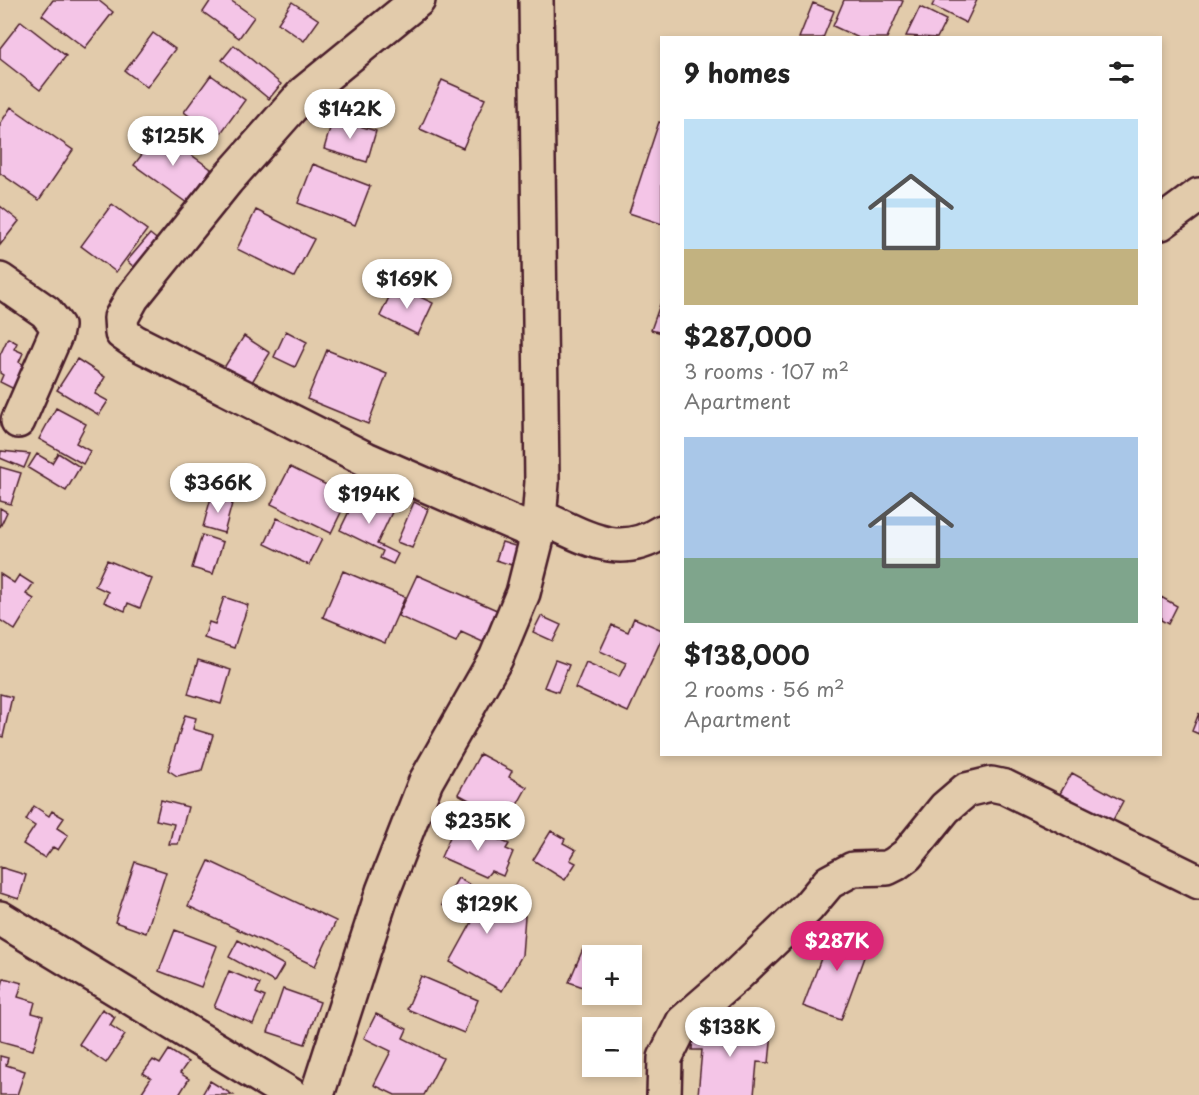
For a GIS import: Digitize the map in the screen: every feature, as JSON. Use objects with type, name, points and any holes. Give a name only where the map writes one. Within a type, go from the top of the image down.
[{"type":"street","points":[[418,0],[296,102],[227,180],[132,298],[121,318],[122,333],[135,342],[366,459],[539,525],[619,547],[636,544],[660,533]]},
{"type":"street","points":[[317,1095],[383,891],[400,847],[426,781],[496,658],[523,593],[539,525],[542,482],[536,0]]},
{"type":"street","points":[[1162,222],[1199,195]]},
{"type":"street","points":[[0,280],[46,312],[57,327],[18,421]]},
{"type":"street","points":[[664,1095],[665,1058],[683,1022],[737,975],[808,907],[829,882],[853,869],[887,868],[895,864],[907,855],[945,808],[966,790],[991,784],[1005,787],[1199,882]]},
{"type":"street","points":[[0,918],[291,1095]]},
{"type":"building","points":[[53,0],[98,0],[113,12],[85,48],[42,15]]},
{"type":"building","points":[[211,0],[230,0],[254,17],[239,38],[203,12]]},
{"type":"building","points":[[844,0],[903,1],[888,36],[855,36],[833,26]]},
{"type":"building","points":[[935,0],[977,0],[966,23],[932,6]]},
{"type":"building","points":[[292,2],[319,20],[304,41],[278,23]]},
{"type":"building","points":[[813,3],[834,11],[824,36],[800,36]]},
{"type":"building","points":[[920,7],[946,20],[938,36],[906,36]]},
{"type":"building","points":[[21,21],[66,56],[40,90],[0,59],[0,48]]},
{"type":"building","points":[[153,33],[175,49],[147,87],[125,71]]},
{"type":"building","points":[[234,45],[281,84],[269,99],[222,60]]},
{"type":"building","points":[[211,75],[245,100],[218,137],[184,112]]},
{"type":"building","points":[[442,80],[485,99],[463,148],[420,129]]},
{"type":"building","points":[[11,107],[73,150],[39,200],[0,173],[0,124]]},
{"type":"building","points":[[333,118],[376,131],[367,162],[324,149]]},
{"type":"building","points":[[659,122],[660,122],[660,223],[629,213]]},
{"type":"building","points":[[159,132],[211,169],[187,203],[134,165]]},
{"type":"building","points":[[313,164],[370,186],[355,225],[298,203]]},
{"type":"building","points":[[112,204],[147,230],[116,272],[81,246]]},
{"type":"building","points":[[0,206],[19,221],[0,245]]},
{"type":"building","points":[[256,210],[314,239],[294,277],[237,249]]},
{"type":"building","points":[[150,234],[165,246],[142,274],[127,261]]},
{"type":"building","points":[[395,285],[433,303],[418,335],[380,316]]},
{"type":"building","points":[[660,305],[660,332],[651,330]]},
{"type":"building","points":[[286,331],[307,342],[295,367],[274,357]]},
{"type":"building","points":[[244,336],[270,353],[247,390],[220,374]]},
{"type":"building","points":[[8,338],[17,343],[14,349],[23,353],[19,362],[26,366],[14,389],[0,382],[3,375],[0,373],[0,355]]},
{"type":"building","points":[[327,350],[387,374],[368,424],[307,399]]},
{"type":"building","points":[[77,359],[105,377],[95,394],[108,401],[99,415],[57,390]]},
{"type":"building","points":[[56,408],[86,424],[76,443],[90,451],[83,464],[39,439]]},
{"type":"building","points":[[1,451],[30,454],[24,468],[0,458]]},
{"type":"building","points":[[58,453],[80,467],[66,491],[28,468],[37,454],[52,463]]},
{"type":"building","points":[[0,467],[21,473],[11,504],[0,501]]},
{"type":"building","points":[[290,467],[349,496],[331,533],[271,504]]},
{"type":"building","points":[[212,494],[233,500],[224,533],[203,527]]},
{"type":"building","points":[[357,495],[392,512],[377,544],[398,554],[393,564],[380,558],[383,551],[340,530]]},
{"type":"building","points":[[414,502],[428,509],[412,548],[397,542]]},
{"type":"building","points":[[0,508],[7,512],[0,527]]},
{"type":"building","points":[[277,518],[322,539],[309,565],[265,544]]},
{"type":"building","points":[[202,535],[223,542],[213,574],[192,568]]},
{"type":"building","points":[[502,542],[524,549],[518,567],[496,560]]},
{"type":"building","points":[[107,560],[152,579],[140,608],[128,603],[125,611],[104,602],[108,592],[95,586]]},
{"type":"building","points":[[343,571],[405,597],[385,643],[323,617]]},
{"type":"building","points":[[0,574],[14,583],[19,575],[33,584],[26,594],[34,599],[15,630],[0,620]]},
{"type":"building","points":[[417,575],[499,611],[485,643],[461,632],[456,642],[398,616]]},
{"type":"building","points":[[224,597],[248,605],[234,648],[204,638],[209,622],[215,624]]},
{"type":"building","points":[[1162,598],[1177,606],[1168,624],[1162,621]]},
{"type":"building","points":[[541,616],[561,625],[553,641],[533,632]]},
{"type":"building","points":[[634,618],[660,629],[660,642],[628,712],[575,688],[586,662],[619,677],[626,663],[600,651],[612,625],[628,632]]},
{"type":"building","points":[[198,660],[231,670],[221,704],[188,694]]},
{"type":"building","points":[[555,660],[569,665],[558,692],[544,687]]},
{"type":"building","points":[[0,694],[12,697],[3,737],[0,736]]},
{"type":"building","points":[[1199,713],[1199,734],[1192,731]]},
{"type":"building","points":[[185,715],[196,718],[193,729],[213,735],[202,770],[177,776],[168,770]]},
{"type":"building","points":[[480,754],[512,771],[509,777],[527,787],[508,821],[458,794]]},
{"type":"building","points":[[1072,773],[1123,801],[1106,833],[1054,804]]},
{"type":"building","points":[[161,800],[188,807],[178,844],[169,844],[174,824],[156,820]]},
{"type":"building","points":[[34,806],[49,816],[52,811],[64,818],[57,828],[68,835],[58,850],[53,847],[45,858],[23,844],[35,826],[26,820]]},
{"type":"building","points":[[454,828],[470,835],[473,829],[509,844],[506,849],[513,852],[503,876],[491,871],[486,877],[441,857]]},
{"type":"building","points":[[551,831],[565,839],[563,843],[576,850],[570,860],[576,863],[565,880],[533,860]]},
{"type":"building","points":[[209,861],[336,921],[315,966],[188,906]]},
{"type":"building","points":[[135,862],[166,872],[146,933],[115,922]]},
{"type":"building","points":[[0,867],[26,875],[19,899],[0,893]]},
{"type":"building","points":[[458,878],[525,916],[522,955],[502,991],[450,962],[472,922],[442,905]]},
{"type":"building","points":[[834,924],[871,938],[841,1020],[803,1006]]},
{"type":"building","points":[[175,930],[217,946],[201,987],[159,971]]},
{"type":"building","points":[[238,940],[284,965],[274,982],[229,957]]},
{"type":"building","points":[[582,951],[582,987],[569,982]]},
{"type":"building","points":[[229,971],[260,984],[256,993],[265,997],[253,1024],[214,1007]]},
{"type":"building","points":[[421,976],[478,1000],[464,1033],[407,1009]]},
{"type":"building","points":[[4,978],[22,983],[18,997],[35,1002],[32,1013],[43,1016],[33,1050],[0,1041],[0,992]]},
{"type":"building","points":[[283,989],[320,1002],[305,1044],[268,1032]]},
{"type":"building","points":[[102,1009],[115,1017],[110,1025],[125,1035],[106,1063],[79,1044]]},
{"type":"building","points":[[376,1014],[407,1029],[403,1038],[443,1058],[424,1095],[395,1095],[374,1085],[391,1051],[364,1038]]},
{"type":"building","points":[[709,1023],[752,1026],[751,1031],[772,1032],[769,1063],[757,1062],[754,1095],[698,1095],[702,1050],[692,1050],[693,1031],[705,1032]]},
{"type":"building","points":[[169,1050],[188,1062],[180,1073],[189,1079],[179,1095],[140,1095],[151,1078],[143,1073],[153,1060],[160,1064]]},
{"type":"building","points":[[0,1056],[8,1058],[6,1065],[25,1071],[17,1095],[0,1095]]},
{"type":"building","points":[[210,1081],[233,1095],[202,1095]]}]
